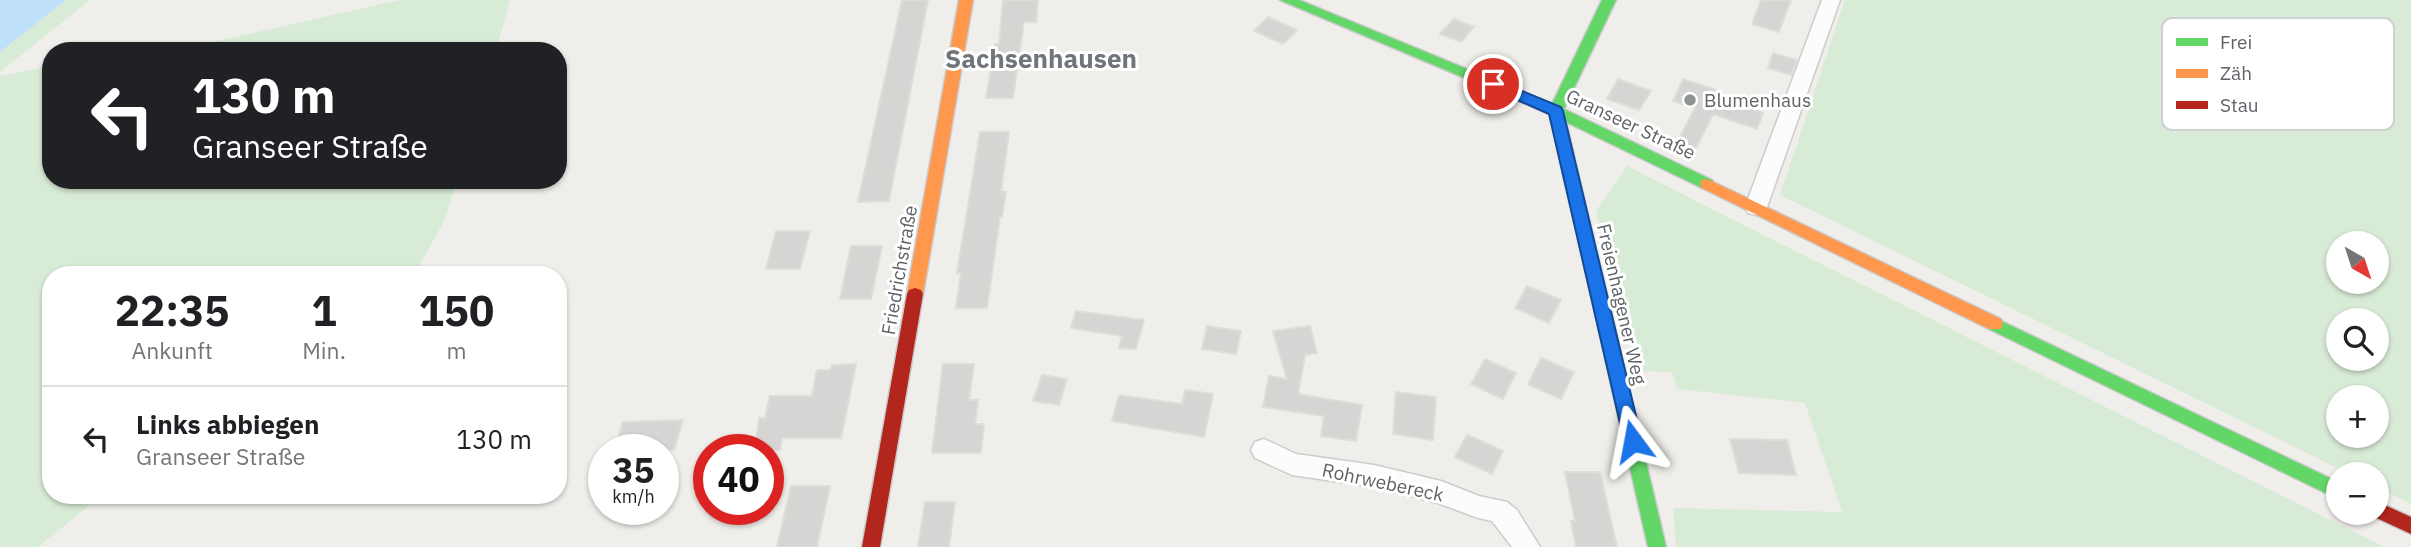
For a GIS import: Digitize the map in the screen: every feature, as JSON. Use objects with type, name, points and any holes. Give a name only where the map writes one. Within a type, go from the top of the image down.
[{"type":"street","name":"Friedrichstraße","points":[[871,547],[966,0]]},
{"type":"street","name":"Granseer Straße","points":[[1287,0],[1556,111],[1876,264],[2326,485]]},
{"type":"street","points":[[1556,111],[1609,0]]},
{"type":"street","points":[[1756,207],[1831,0]]},
{"type":"street","name":"Freienhagener Weg","points":[[1556,111],[1657,547]]},
{"type":"street","name":"Rohrwebereck","points":[[1265,450],[1292,464],[1374,476],[1441,492],[1478,507],[1497,510],[1508,518],[1527,547]]},
{"type":"street","points":[[2389,515],[2411,526]]},
{"type":"green space","points":[[66,0],[90,0],[0,72],[0,52]]},
{"type":"green space","points":[[400,0],[510,0],[498,42],[212,42]]},
{"type":"green space","points":[[1845,0],[2411,0],[2411,504],[2389,493],[2389,462],[2326,462],[1780,195]]},
{"type":"green space","points":[[42,68],[42,189],[455,189],[443,223],[419,266],[42,266],[42,504],[91,504],[38,547],[0,547],[0,76]]},
{"type":"green space","points":[[1627,166],[2326,518],[2326,525],[2340,525],[2384,547],[1676,547],[1673,508],[1842,512],[1805,403],[1677,389],[1672,372],[1638,371],[1596,211]]},
{"type":"water","points":[[0,0],[66,0],[0,52]]},
{"type":"building","points":[[902,0],[928,0],[889,201],[858,202]]},
{"type":"building","points":[[1003,0],[1038,0],[1036,22],[1024,22],[1013,98],[986,98],[995,44],[999,44]]},
{"type":"building","points":[[1761,0],[1791,0],[1779,32],[1752,24]]},
{"type":"building","points":[[1268,17],[1297,30],[1283,44],[1254,31]]},
{"type":"building","points":[[1454,19],[1474,27],[1461,42],[1440,34]]},
{"type":"building","points":[[1773,53],[1797,60],[1791,75],[1768,68]]},
{"type":"building","points":[[1618,79],[1651,91],[1639,110],[1607,99]]},
{"type":"building","points":[[1683,79],[1716,90],[1713,96],[1763,113],[1757,129],[1713,114],[1695,150],[1677,143],[1695,108],[1673,101]]},
{"type":"building","points":[[980,132],[1009,132],[1001,192],[1006,192],[987,308],[956,308],[961,273],[957,273]]},
{"type":"building","points":[[776,231],[810,231],[800,269],[766,269]]},
{"type":"building","points":[[851,246],[882,246],[871,299],[840,299]]},
{"type":"building","points":[[1527,286],[1561,300],[1549,323],[1515,308]]},
{"type":"building","points":[[1076,311],[1144,320],[1136,349],[1119,348],[1122,336],[1071,328]]},
{"type":"building","points":[[1207,326],[1241,331],[1236,354],[1202,349]]},
{"type":"building","points":[[1310,326],[1317,353],[1305,355],[1298,394],[1362,405],[1356,441],[1321,436],[1324,416],[1263,407],[1269,376],[1287,379],[1273,331]]},
{"type":"building","points":[[1541,358],[1574,372],[1561,399],[1528,384]]},
{"type":"building","points":[[1485,359],[1516,373],[1503,399],[1471,384]]},
{"type":"building","points":[[856,364],[841,438],[784,438],[784,434],[757,434],[759,418],[765,418],[770,396],[812,396],[817,370],[830,370],[832,365]]},
{"type":"building","points":[[943,364],[974,364],[969,400],[978,400],[975,424],[984,424],[981,453],[932,453]]},
{"type":"building","points":[[1042,375],[1067,379],[1059,405],[1033,401]]},
{"type":"building","points":[[1185,390],[1213,394],[1204,437],[1112,421],[1119,395],[1182,404]]},
{"type":"building","points":[[1396,392],[1436,397],[1433,440],[1393,434]]},
{"type":"building","points":[[683,420],[679,434],[619,434],[623,422]]},
{"type":"building","points":[[1467,435],[1503,451],[1492,474],[1455,457]]},
{"type":"building","points":[[1730,439],[1787,440],[1796,475],[1739,473]]},
{"type":"building","points":[[1565,472],[1600,472],[1617,547],[1576,547],[1571,521],[1575,521]]},
{"type":"building","points":[[791,486],[830,486],[817,547],[777,547]]},
{"type":"building","points":[[925,502],[955,502],[949,547],[918,547]]},
{"type":"traffic: fast","points":[[1287,0],[1556,111],[1707,184]]},
{"type":"traffic: fast","points":[[1556,111],[1609,0]]},
{"type":"traffic: fast","points":[[1556,111],[1657,547]]},
{"type":"traffic: fast","points":[[1995,324],[2326,485]]},
{"type":"traffic: slow","points":[[915,294],[966,0]]},
{"type":"traffic: slow","points":[[1707,184],[1995,324]]},
{"type":"traffic: jam","points":[[871,547],[915,294]]},
{"type":"traffic: jam","points":[[2389,515],[2411,526]]},
{"type":"place","name":"Blumenhaus","points":[[1690,100]]},
{"type":"district","name":"Sachsenhausen","points":[[1041,58]]},
{"type":"route","points":[[1493,84],[1556,111],[1633,441]]}]
